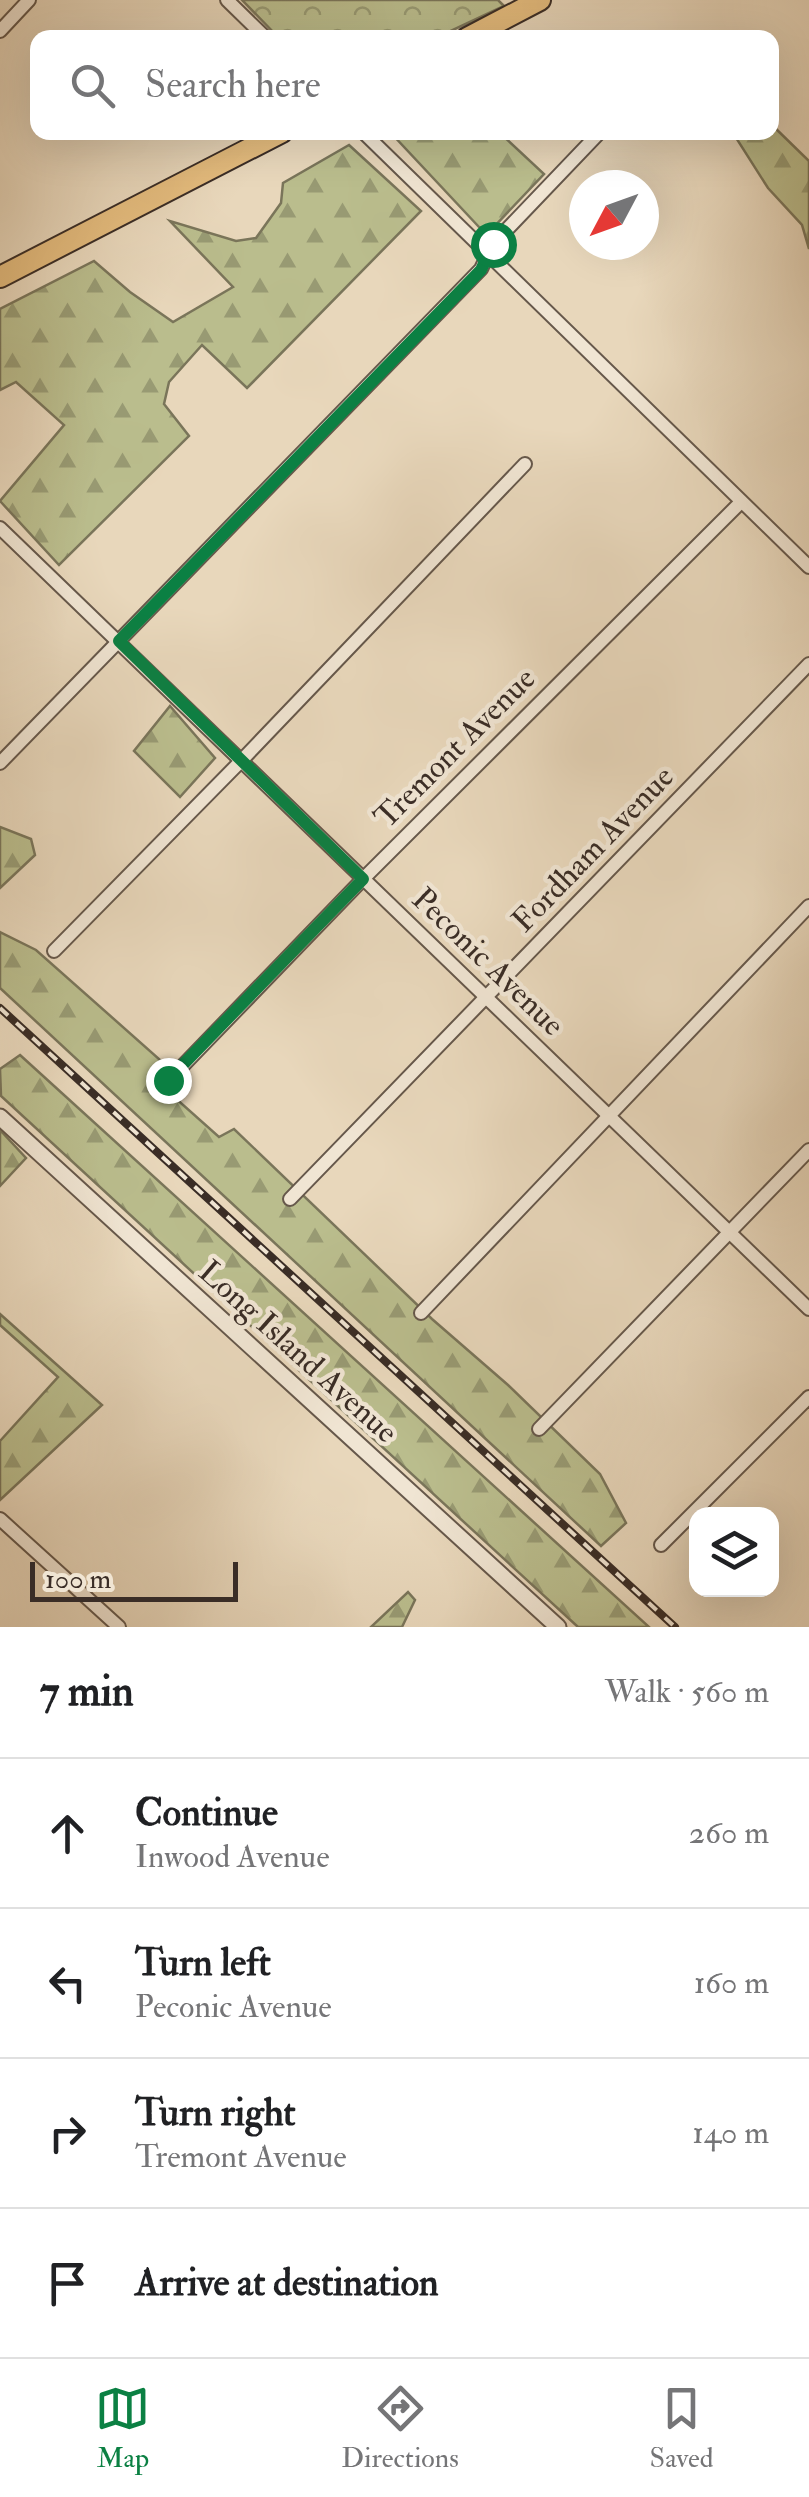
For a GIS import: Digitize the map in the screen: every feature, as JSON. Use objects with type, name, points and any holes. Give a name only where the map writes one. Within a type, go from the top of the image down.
[{"type":"main road","points":[[482,30],[540,0]]},
{"type":"main road","points":[[0,277],[266,140]]},
{"type":"street","points":[[0,31],[29,0]]},
{"type":"street","points":[[228,0],[258,30]]},
{"type":"street","points":[[371,140],[809,568]]},
{"type":"street","points":[[0,763],[481,270],[493,244],[592,140]]},
{"type":"street","points":[[54,951],[525,464]]},
{"type":"street","name":"Tremont Avenue","points":[[168,1080],[363,879],[741,502]]},
{"type":"street","name":"Peconic Avenue","points":[[0,528],[809,1309]]},
{"type":"street","name":"Fordham Avenue","points":[[290,1199],[809,664]]},
{"type":"street","points":[[421,1313],[809,906]]},
{"type":"street","name":"Long Island Avenue","points":[[0,1117],[558,1627]]},
{"type":"street","points":[[539,1429],[809,1150]]},
{"type":"street","points":[[661,1545],[809,1397]]},
{"type":"street","points":[[0,1519],[119,1627]]},
{"type":"green space","points":[[242,0],[498,0],[504,6],[453,30],[271,30]]},
{"type":"green space","points":[[779,132],[809,161],[809,249],[802,225],[768,188],[737,140],[779,140]]},
{"type":"green space","points":[[398,140],[508,140],[544,174],[490,231],[479,227]]},
{"type":"green space","points":[[349,145],[421,211],[247,388],[202,345],[169,382],[164,404],[189,436],[59,565],[0,501],[64,425],[16,382],[0,390],[0,309],[94,261],[173,322],[233,287],[170,221],[236,241],[256,238],[281,203],[283,183]]},
{"type":"green space","points":[[170,706],[215,758],[180,797],[134,751]]},
{"type":"green space","points":[[0,827],[31,839],[35,855],[0,888]]},
{"type":"green space","points":[[0,932],[36,950],[168,1067],[155,1080],[219,1137],[234,1129],[432,1319],[508,1385],[600,1474],[626,1523],[601,1546],[0,988]]},
{"type":"green space","points":[[20,1055],[649,1627],[578,1627],[1,1096],[0,1069]]},
{"type":"green space","points":[[0,1130],[26,1158],[0,1186]]},
{"type":"green space","points":[[0,1314],[102,1405],[0,1500],[0,1441],[58,1377],[0,1325]]},
{"type":"green space","points":[[408,1592],[415,1600],[402,1627],[371,1627]]},
{"type":"railway","points":[[0,1008],[675,1627]]},
{"type":"route","points":[[168,1080],[363,879],[119,641],[481,270],[493,244]]}]
